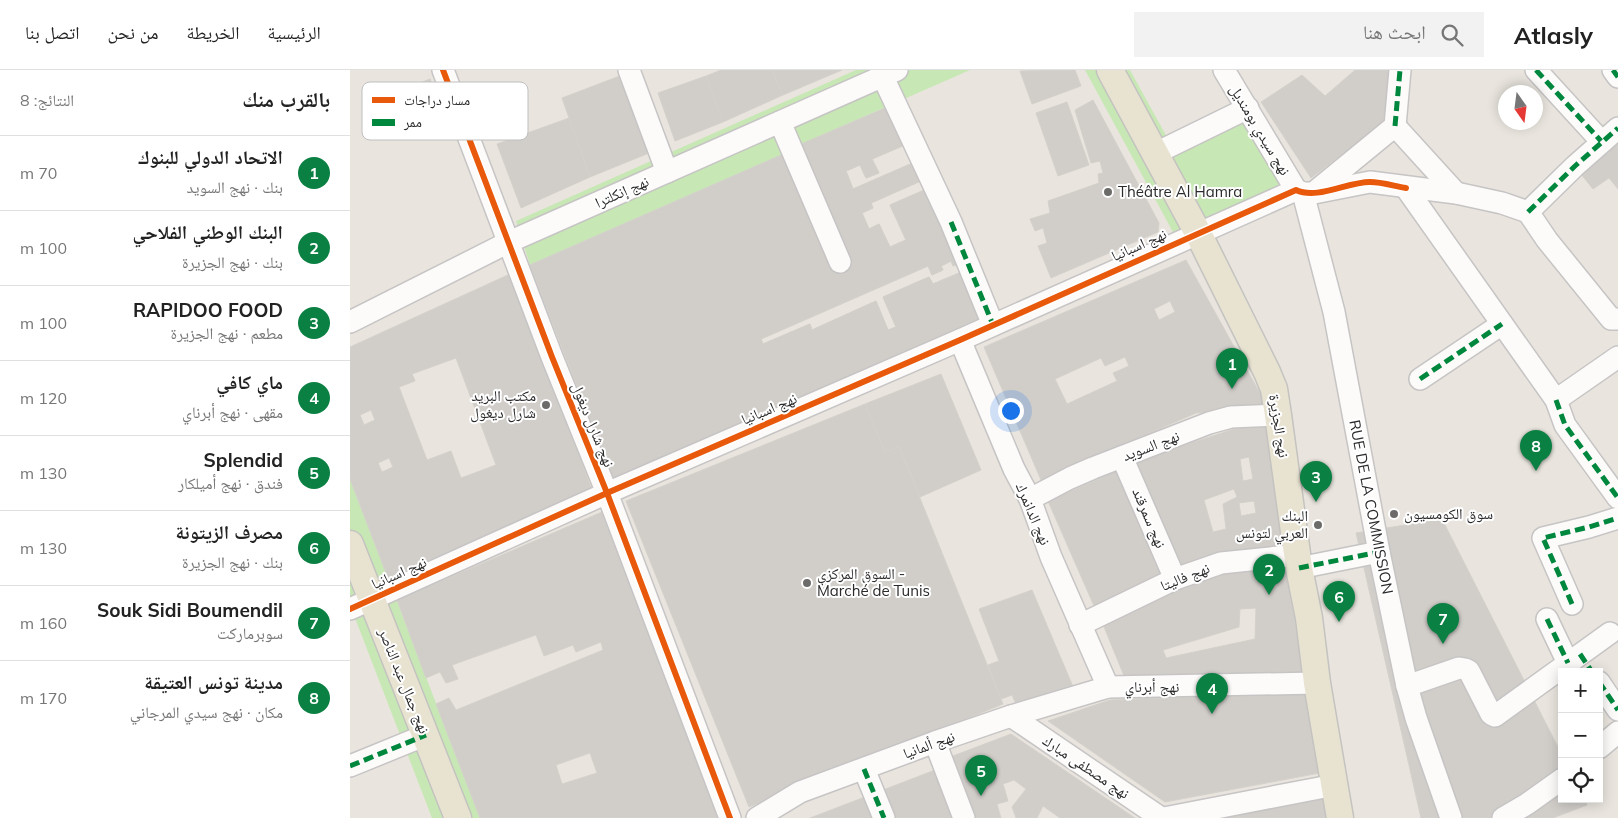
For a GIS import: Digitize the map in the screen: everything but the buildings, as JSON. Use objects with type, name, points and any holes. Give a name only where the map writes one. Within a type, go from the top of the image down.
[{"type":"main road","name":"نهج الجزيرة","points":[[1110,70],[1198,232],[1274,389],[1298,561],[1309,618],[1317,683],[1340,818]]},
{"type":"main road","name":"نهج جمال عبد الناصر","points":[[350,544],[361,604],[426,735],[458,818]]},
{"type":"street","name":"نهج شارل ديغول","points":[[443,70],[448,82]]},
{"type":"street","points":[[629,70],[668,172]]},
{"type":"street","name":"نهج سيدي بومنديل","points":[[1224,70],[1304,192]]},
{"type":"street","points":[[1400,70],[1395,126],[1456,193]]},
{"type":"street","points":[[1536,70],[1601,142]]},
{"type":"street","points":[[1614,70],[1618,77]]},
{"type":"street","name":"نهج إنكلترا","points":[[350,322],[509,242],[890,73]]},
{"type":"street","points":[[890,73],[993,325]]},
{"type":"street","points":[[1156,153],[1248,108]]},
{"type":"street","points":[[780,122],[840,262]]},
{"type":"street","points":[[1304,192],[1395,126]]},
{"type":"street","points":[[1528,212],[1618,128]]},
{"type":"street","name":"نهج شارل ديغول","points":[[470,140],[552,357],[607,493],[730,818]]},
{"type":"street","points":[[1304,192],[1370,182],[1456,193],[1502,203],[1528,212],[1546,240],[1615,319],[1618,339]]},
{"type":"street","points":[[1406,188],[1556,400],[1565,425],[1618,498]]},
{"type":"street","name":"نهج اسبانيا","points":[[361,604],[607,493],[960,340],[1198,232],[1304,192]]},
{"type":"street","name":"RUE DE LA COMMISSION","points":[[1304,192],[1334,312],[1379,552],[1407,686],[1416,718],[1451,818]]},
{"type":"street","points":[[1420,379],[1502,324]]},
{"type":"street","name":"نهج الدانمرك","points":[[960,340],[1014,470],[1030,498],[1051,557],[1108,687]]},
{"type":"street","points":[[1556,400],[1618,357]]},
{"type":"street","name":"نهج السويد","points":[[1030,498],[1070,478],[1209,423],[1231,417],[1278,415]]},
{"type":"street","name":"نهج سمرقند","points":[[1122,457],[1175,579]]},
{"type":"street","points":[[1572,604],[1543,538],[1618,518]]},
{"type":"street","name":"نهج فاليتا","points":[[1080,625],[1175,579],[1221,563],[1298,561],[1379,552]]},
{"type":"street","points":[[1547,619],[1574,658],[1587,668]]},
{"type":"street","points":[[1407,686],[1459,668],[1465,668],[1469,672],[1491,714],[1495,716],[1610,633]]},
{"type":"street","name":"نهج أبرناي","points":[[1108,687],[1317,683]]},
{"type":"street","name":"نهج ألمانيا","points":[[757,818],[800,792],[934,742],[1011,716],[1108,687]]},
{"type":"street","points":[[1603,688],[1618,710]]},
{"type":"street","name":"نهج مصطفى مبارك","points":[[1011,716],[1163,818]]},
{"type":"street","points":[[1603,745],[1618,732]]},
{"type":"street","points":[[350,766],[426,735]]},
{"type":"street","points":[[934,742],[964,818]]},
{"type":"street","points":[[864,769],[884,818]]},
{"type":"street","points":[[1503,818],[1558,782]]},
{"type":"street","points":[[1163,818],[1335,785]]},
{"type":"green space","points":[[856,70],[970,70],[530,265],[516,221]]},
{"type":"green space","points":[[1085,70],[1130,70],[1168,139],[1236,104],[1291,192],[1174,234]]},
{"type":"green space","points":[[350,479],[480,818],[432,818],[350,605]]},
{"type":"marked path","points":[[1395,126],[1400,70]]},
{"type":"marked path","points":[[1536,70],[1601,141]]},
{"type":"marked path","points":[[1613,70],[1618,77]]},
{"type":"marked path","points":[[1528,212],[1575,166],[1618,128]]},
{"type":"marked path","points":[[951,222],[993,325]]},
{"type":"marked path","points":[[1420,379],[1502,324]]},
{"type":"marked path","points":[[1556,400],[1565,425],[1618,498]]},
{"type":"marked path","points":[[1572,604],[1543,538],[1618,518]]},
{"type":"marked path","points":[[1299,568],[1379,552]]},
{"type":"marked path","points":[[1547,619],[1568,663]]},
{"type":"marked path","points":[[1580,654],[1589,668]]},
{"type":"marked path","points":[[1603,688],[1618,710]]},
{"type":"marked path","points":[[350,766],[426,735]]},
{"type":"marked path","points":[[864,769],[884,818]]},
{"type":"cycle path","points":[[443,70],[448,82]]},
{"type":"cycle path","points":[[470,140],[552,357],[607,493],[730,818]]},
{"type":"cycle path","points":[[350,609],[607,493],[960,340],[1296,190],[1304,193],[1323,192],[1370,182],[1406,188]]},
{"type":"place","name":"Théâtre Al Hamra","points":[[1108,192]]},
{"type":"place","name":"الاتحاد الدولي للبنوك","points":[[1232,389]]},
{"type":"place","name":"مكتب البريد شارل ديغول","points":[[546,405]]},
{"type":"place","name":"مدينة تونس العتيقة","points":[[1536,471]]},
{"type":"place","name":"RAPIDOO FOOD","points":[[1316,502]]},
{"type":"place","name":"سوق الكومسيون","points":[[1394,514]]},
{"type":"place","name":"البنك العربي لتونس","points":[[1318,525]]},
{"type":"place","name":"السوق المركزي - Marché de Tunis","points":[[807,583]]},
{"type":"place","name":"البنك الوطني الفلاحي","points":[[1269,595]]},
{"type":"place","name":"مصرف الزيتونة","points":[[1339,622]]},
{"type":"place","name":"Souk Sidi Boumendil","points":[[1443,644]]},
{"type":"place","name":"ماي كافي","points":[[1212,714]]},
{"type":"place","name":"Splendid","points":[[981,796]]}]
